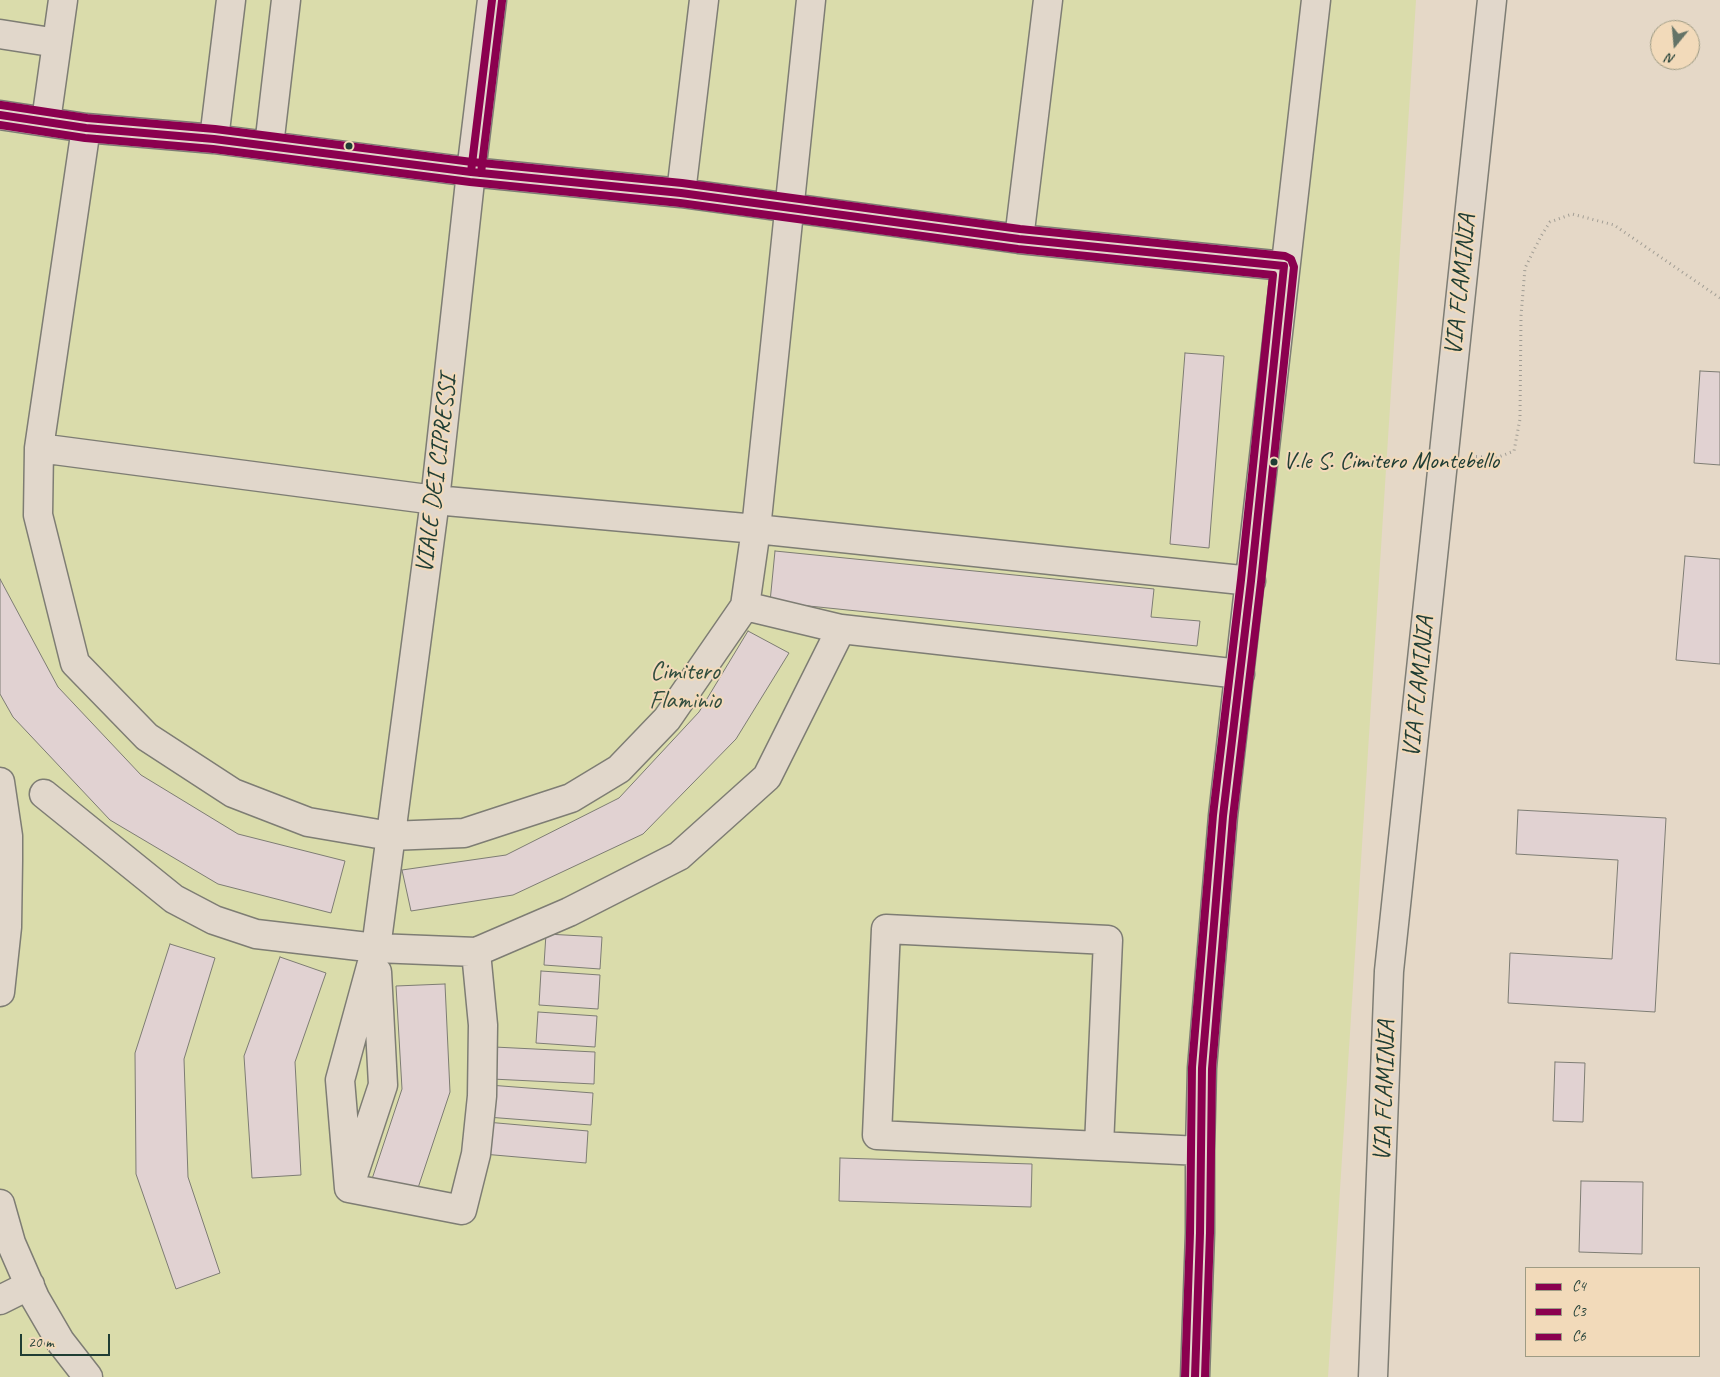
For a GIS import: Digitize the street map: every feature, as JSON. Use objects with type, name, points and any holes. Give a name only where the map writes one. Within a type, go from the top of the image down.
[{"type":"street","points":[[46,121],[63,0]]},
{"type":"street","points":[[214,139],[231,0]]},
{"type":"street","points":[[269,146],[286,0]]},
{"type":"street","name":"VIALE DEI CIPRESSI","points":[[376,948],[435,500],[492,0]]},
{"type":"street","points":[[681,193],[704,0]]},
{"type":"street","points":[[86,128],[40,448],[38,515],[75,663],[147,737],[233,793],[308,822],[390,836],[464,832],[571,798],[619,769],[667,719],[745,606],[756,529],[811,0]]},
{"type":"street","points":[[1019,239],[1048,0]]},
{"type":"street","points":[[1194,1377],[1200,1233],[1202,1068],[1220,845],[1251,581],[1284,266],[1316,0]]},
{"type":"street","name":"VIA FLAMINIA","points":[[1373,1377],[1389,971],[1492,0]]},
{"type":"street","points":[[0,34],[57,43]]},
{"type":"street","points":[[0,115],[86,128],[214,139],[471,172],[681,193],[1019,239],[1284,266]]},
{"type":"street","points":[[40,448],[435,500],[756,529],[1251,581]]},
{"type":"street","points":[[745,606],[841,629],[1240,674]]},
{"type":"street","points":[[44,794],[174,899],[214,920],[256,934],[376,948],[476,952],[569,912],[679,856],[767,777],[841,629]]},
{"type":"street","points":[[0,782],[8,836],[4,894],[7,927],[0,992]]},
{"type":"street","points":[[1099,1146],[1108,940],[886,929],[876,1135],[1200,1151]]},
{"type":"street","points":[[348,1188],[383,1085],[376,948]]},
{"type":"street","points":[[348,1188],[340,1080],[376,948]]},
{"type":"street","points":[[348,1188],[462,1210],[476,1154],[482,1096],[483,1025],[476,952]]},
{"type":"street","points":[[0,1204],[11,1243],[36,1298],[60,1341],[88,1377]]},
{"type":"street","points":[[0,1300],[30,1285]]},
{"type":"path","points":[[1496,458],[1514,451],[1520,418],[1521,316],[1525,268],[1550,222],[1572,214],[1614,225],[1720,298]]},
{"type":"green space","name":"Cimitero Flaminio","points":[[0,0],[1416,0],[1328,1377],[0,1377]]},
{"type":"building","points":[[1185,353],[1224,356],[1209,548],[1170,544]]},
{"type":"building","points":[[1700,371],[1720,372],[1720,465],[1694,463]]},
{"type":"building","points":[[775,551],[1154,589],[1151,617],[1200,621],[1197,646],[770,602]]},
{"type":"building","points":[[1685,556],[1720,559],[1720,664],[1676,660]]},
{"type":"building","points":[[0,579],[58,687],[141,775],[238,834],[345,861],[331,913],[218,884],[110,820],[13,717],[0,694]]},
{"type":"building","points":[[748,631],[789,653],[736,739],[643,834],[513,895],[411,911],[402,870],[506,855],[619,798],[699,712]]},
{"type":"building","points":[[1518,810],[1666,818],[1655,1012],[1508,1003],[1510,953],[1612,959],[1618,860],[1516,854]]},
{"type":"building","points":[[546,934],[602,937],[600,969],[544,965]]},
{"type":"building","points":[[170,944],[215,958],[184,1059],[188,1177],[220,1273],[176,1289],[136,1174],[135,1053]]},
{"type":"building","points":[[280,957],[326,973],[295,1062],[301,1175],[252,1178],[244,1056]]},
{"type":"building","points":[[541,971],[600,975],[598,1009],[539,1005]]},
{"type":"building","points":[[445,984],[450,1092],[416,1194],[372,1179],[402,1089],[396,986]]},
{"type":"building","points":[[538,1012],[597,1016],[595,1047],[536,1043]]},
{"type":"building","points":[[494,1047],[595,1052],[594,1084],[492,1079]]},
{"type":"building","points":[[1555,1062],[1585,1063],[1583,1122],[1553,1121]]},
{"type":"building","points":[[489,1085],[593,1093],[591,1125],[487,1117]]},
{"type":"building","points":[[486,1122],[588,1131],[586,1163],[483,1154]]},
{"type":"building","points":[[840,1158],[1032,1164],[1031,1207],[839,1201]]},
{"type":"building","points":[[1581,1181],[1643,1182],[1642,1254],[1579,1252]]},
{"type":"transit line","name":"C4","points":[[471,172],[492,0]]},
{"type":"transit line","name":"C3","points":[[481,173],[502,1]]},
{"type":"transit line","name":"C6","points":[[1,105],[87,118],[215,129],[472,162],[682,183],[1020,229],[1285,256],[1291,259],[1294,267],[1261,582],[1233,817],[1212,1069],[1210,1233],[1205,1377]]},
{"type":"transit line","name":"C4","points":[[0,115],[86,128],[214,139],[471,172],[681,193],[1019,239],[1284,266],[1251,581],[1223,816],[1202,1068],[1200,1233],[1195,1377]]},
{"type":"transit line","name":"C3","points":[[0,125],[85,138],[213,149],[470,182],[680,203],[1018,249],[1273,275],[1241,580],[1213,815],[1192,1067],[1190,1233],[1185,1377]]},
{"type":"place","name":"V.le S. Cimitero Montebello","points":[[1274,462]]}]
